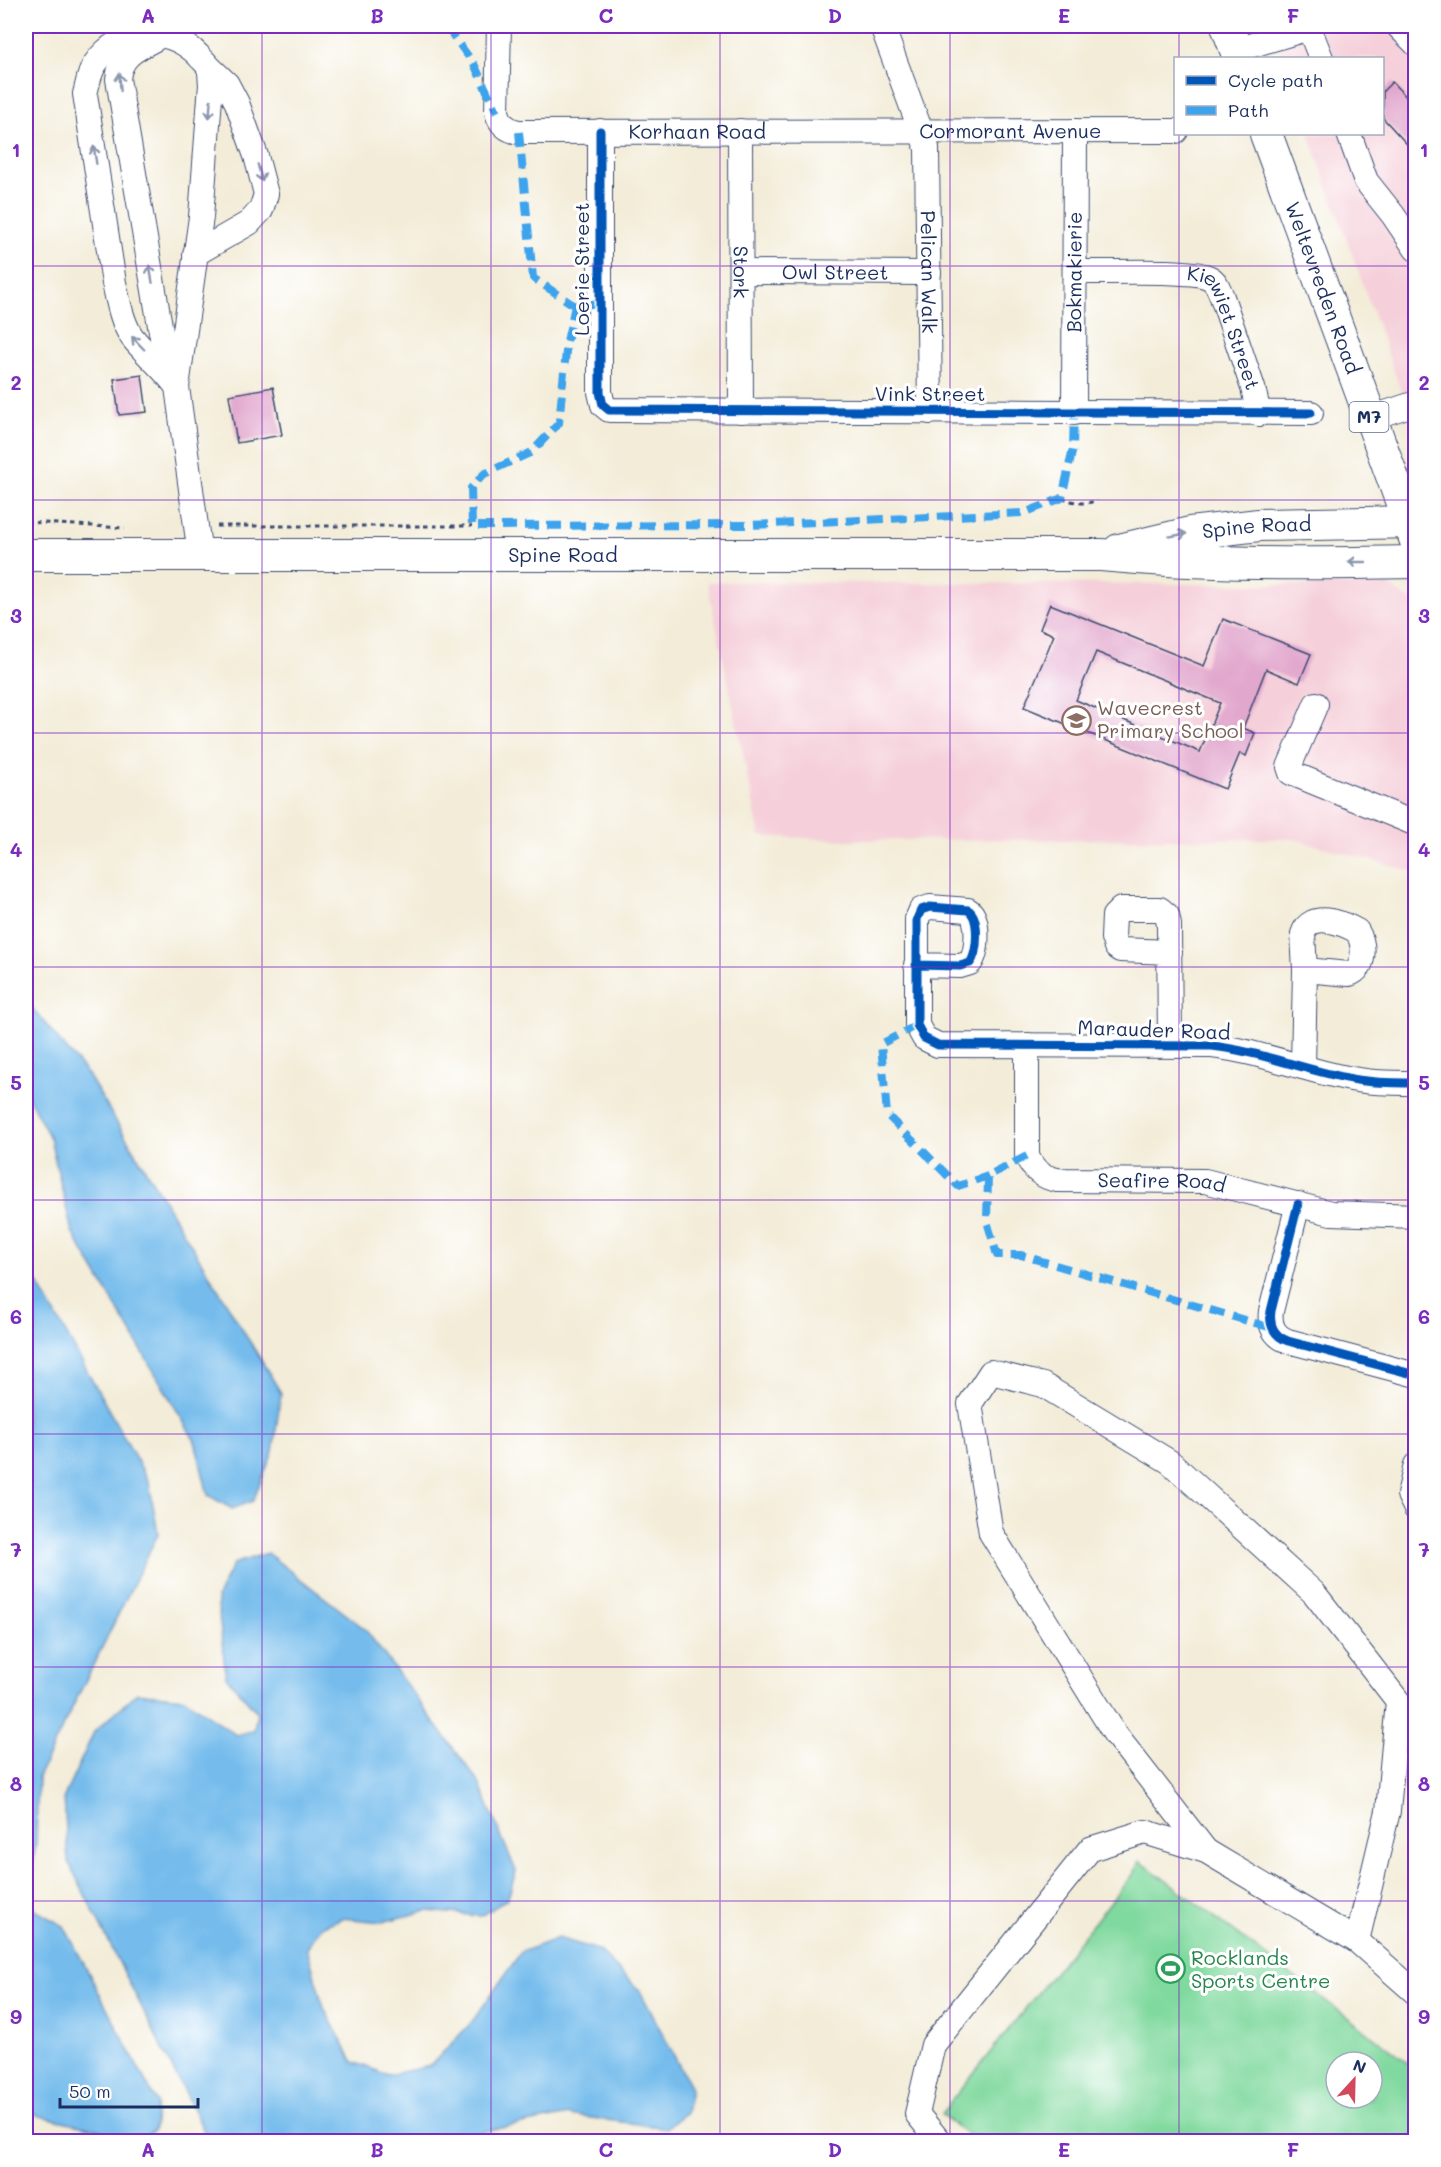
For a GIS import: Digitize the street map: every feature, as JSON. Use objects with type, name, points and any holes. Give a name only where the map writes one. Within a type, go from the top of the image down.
[{"type":"main road","name":"Weltevreden Road","points":[[1266,135],[1370,418],[1413,528]]},
{"type":"main road","name":"Spine Road","points":[[1101,555],[1168,537],[1259,525],[1413,528]]},
{"type":"main road","name":"Spine Road","points":[[26,555],[1101,555],[1221,563],[1416,562]]},
{"type":"street","name":"Korhaan Road","points":[[499,26],[497,112],[507,128],[519,132],[921,131]]},
{"type":"street","name":"Cormorant Avenue","points":[[882,26],[921,131],[1174,131]]},
{"type":"street","points":[[1398,26],[1416,44]]},
{"type":"street","points":[[1234,45],[1312,27],[1321,57]]},
{"type":"street","points":[[162,35],[130,52],[123,62],[118,80],[172,380],[200,555]]},
{"type":"street","points":[[172,380],[131,335],[120,307],[85,94],[89,75],[95,64],[116,42],[134,36],[162,35],[177,39],[187,45],[227,84],[237,103],[256,156],[266,194],[261,210],[249,223],[195,254]]},
{"type":"street","points":[[172,380],[201,217],[211,103],[208,66]]},
{"type":"street","name":"Loerie Street","points":[[600,131],[600,392],[603,405]]},
{"type":"street","name":"Stork","points":[[740,131],[741,411]]},
{"type":"street","name":"Pelican Walk","points":[[921,131],[927,148],[929,167],[930,412]]},
{"type":"street","name":"Bokmakierie","points":[[1074,413],[1075,131]]},
{"type":"street","points":[[1348,135],[1366,181],[1416,249]]},
{"type":"street","name":"Owl Street","points":[[741,272],[929,273]]},
{"type":"street","name":"Kiewiet Street","points":[[1075,272],[1192,273],[1212,279],[1222,297],[1253,388],[1259,414],[1311,413]]},
{"type":"street","points":[[1370,418],[1416,403]]},
{"type":"street","name":"Vink Street","points":[[603,405],[613,411],[1259,414]]},
{"type":"street","points":[[1316,704],[1289,767],[1291,774],[1416,824]]},
{"type":"street","points":[[1170,952],[1170,1045]]},
{"type":"street","name":"Marauder Road","points":[[916,965],[917,1025],[924,1038],[933,1043],[943,1045],[1225,1047],[1372,1083],[1416,1083]]},
{"type":"street","points":[[1303,1067],[1305,970]]},
{"type":"street","name":"Seafire Road","points":[[1027,1045],[1027,1156],[1042,1176],[1057,1180],[1205,1181],[1331,1213],[1416,1216]]},
{"type":"street","points":[[1298,1204],[1271,1311],[1270,1323],[1275,1332],[1288,1341],[1416,1375]]},
{"type":"street","points":[[1206,1851],[1115,1734],[991,1533],[970,1404],[991,1372],[1043,1385],[1170,1462],[1314,1593],[1398,1701],[1388,1811],[1357,1941]]},
{"type":"street","points":[[1416,1465],[1409,1495],[1416,1509]]},
{"type":"street","points":[[940,2142],[917,2114],[933,2045],[1090,1849],[1145,1832],[1206,1851],[1357,1941],[1416,1993]]},
{"type":"path","points":[[1062,498],[1079,504],[1089,504],[1097,500]]},
{"type":"path","points":[[26,522],[127,528]]},
{"type":"path","points":[[217,526],[472,526]]},
{"type":"shaded area","points":[[1270,26],[1415,26],[1415,430],[1309,135],[1384,135],[1384,57],[1282,57]]},
{"type":"shaded area","name":"Wavecrest Primary School","points":[[707,582],[1389,585],[1415,604],[1415,872],[1293,839],[848,840],[760,836]]},
{"type":"green space","name":"Rocklands Sports Centre","points":[[1140,1861],[1415,2068],[1415,2131],[1407,2141],[975,2141],[941,2114],[1132,1875]]},
{"type":"water","points":[[26,1001],[88,1075],[281,1393],[273,1452],[253,1501],[232,1509],[208,1495],[195,1441],[72,1232],[50,1138],[26,1093]]},
{"type":"water","points":[[26,1262],[149,1482],[158,1534],[38,1777],[36,1842],[32,1868],[26,1870]]},
{"type":"water","points":[[267,1553],[365,1629],[478,1781],[516,1871],[508,1898],[482,1916],[427,1911],[382,1922],[342,1918],[321,1927],[307,1948],[323,2006],[353,2062],[388,2075],[430,2066],[472,2022],[521,1952],[558,1938],[598,1950],[640,1991],[691,2088],[686,2112],[667,2128],[569,2115],[460,2136],[445,2141],[209,2141],[68,1861],[64,1797],[94,1732],[137,1693],[184,1698],[236,1735],[254,1730],[257,1712],[226,1677],[217,1597],[233,1564]]},
{"type":"water","points":[[26,1905],[64,1926],[157,2103],[154,2130],[136,2141],[89,2127],[26,2113]]},
{"type":"building","points":[[1392,82],[1416,107],[1416,154],[1384,119],[1384,90]]},
{"type":"building","points":[[142,375],[147,412],[119,415],[114,379]]},
{"type":"building","points":[[273,387],[282,435],[237,443],[229,395]]},
{"type":"building","points":[[1050,604],[1204,666],[1223,619],[1311,654],[1299,683],[1266,669],[1243,728],[1255,733],[1246,756],[1240,753],[1225,789],[1024,707],[1054,635],[1040,629]],"holes":[[[1096,652],[1220,703],[1200,752],[1076,700]]]},
{"type":"marked path","points":[[446,26],[474,64],[497,112]]},
{"type":"marked path","points":[[519,132],[533,278],[575,306]]},
{"type":"marked path","points":[[600,303],[575,306],[567,341],[559,423],[532,452],[484,474],[471,488],[472,526],[749,525],[1024,513],[1062,498],[1073,448],[1074,413]]},
{"type":"marked path","points":[[917,1025],[881,1044],[887,1115],[958,1186],[988,1176]]},
{"type":"marked path","points":[[1027,1156],[988,1176],[987,1221],[997,1255],[1021,1255],[1272,1328]]},
{"type":"cycle path","points":[[600,131],[600,392],[603,405],[609,410],[1311,413]]},
{"type":"cycle path","points":[[916,965],[960,966],[970,963],[975,951],[976,935],[975,920],[972,914],[968,910],[930,907],[921,910],[917,919],[917,1025],[924,1038],[938,1045],[1212,1046],[1229,1048],[1351,1079],[1416,1083]]},
{"type":"cycle path","points":[[1298,1204],[1271,1311],[1271,1321],[1276,1333],[1288,1341],[1416,1375]]},
{"type":"place","name":"Wavecrest Primary School","points":[[1076,720]]},
{"type":"place","name":"Rocklands Sports Centre","points":[[1170,1969]]}]
